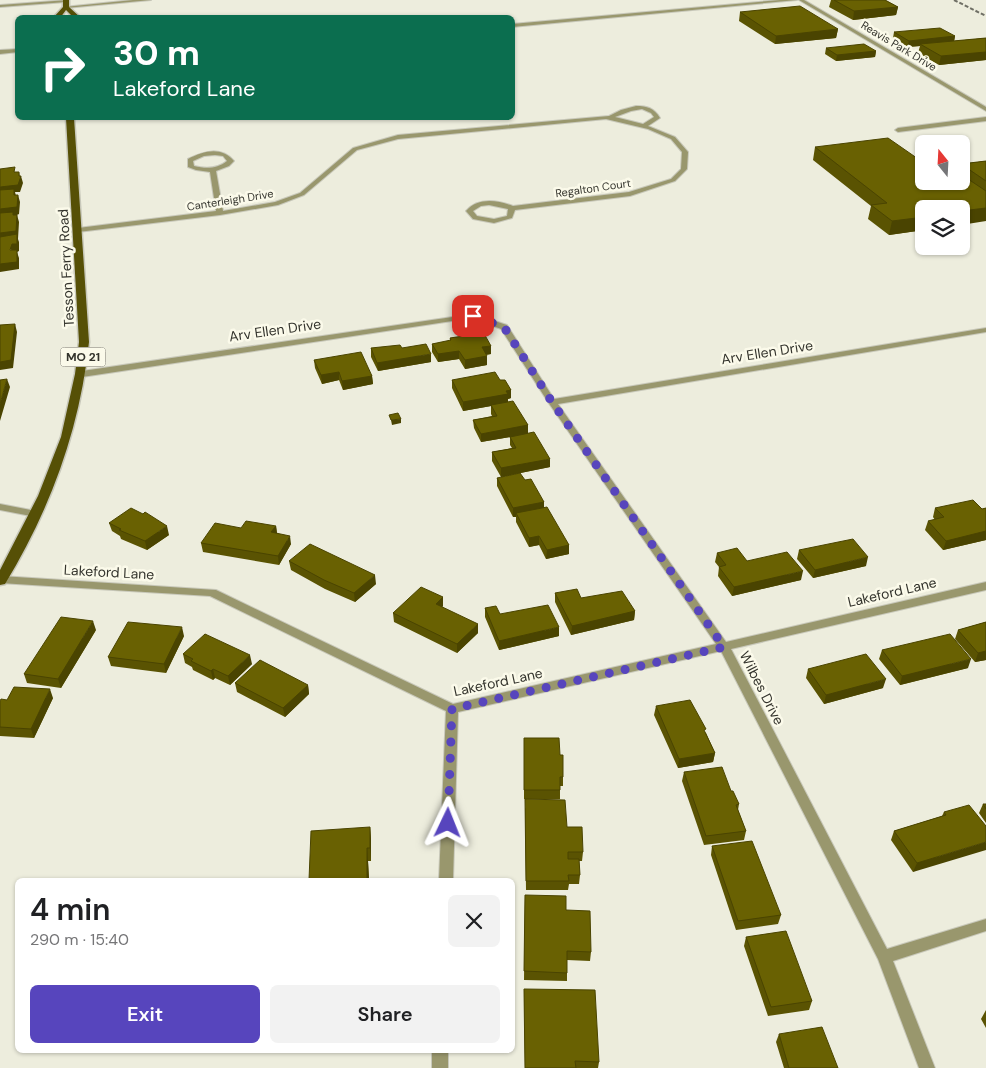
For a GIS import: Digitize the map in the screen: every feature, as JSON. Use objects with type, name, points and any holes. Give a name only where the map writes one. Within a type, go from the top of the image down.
[{"type":"main road","points":[[58,15],[66,3],[76,15]]},
{"type":"main road","name":"Tesson Ferry Road","points":[[0,580],[36,514],[54,475],[67,439],[82,374],[84,342],[70,120]]},
{"type":"street","points":[[0,6],[149,0]]},
{"type":"street","points":[[515,26],[795,0]]},
{"type":"street","name":"Reavis Park Drive","points":[[802,0],[986,109]]},
{"type":"street","points":[[0,52],[15,50]]},
{"type":"street","name":"Canterleigh Drive","points":[[78,230],[220,213],[276,204],[302,194],[354,149],[398,137],[609,117],[629,109],[646,108],[654,112],[657,118],[644,126]]},
{"type":"street","name":"Regalton Court","points":[[512,208],[510,217],[494,221],[475,218],[469,211],[474,206],[485,202],[501,203],[512,208],[630,194],[673,180],[684,169],[685,152],[673,138],[644,126],[609,117]]},
{"type":"street","points":[[898,130],[986,119]]},
{"type":"street","points":[[203,154],[215,154],[225,155],[231,161],[225,166],[213,170],[191,167],[190,160],[203,154]]},
{"type":"street","points":[[213,170],[220,213]]},
{"type":"street","name":"Arv Ellen Drive","points":[[82,374],[473,316]]},
{"type":"street","name":"Wilbes Drive","points":[[473,316],[504,327],[552,402],[724,647],[884,957],[927,1068]]},
{"type":"street","name":"Arv Ellen Drive","points":[[552,402],[986,330]]},
{"type":"street","points":[[0,507],[36,514]]},
{"type":"street","name":"Lakeford Lane","points":[[0,580],[212,593],[452,709],[986,586]]},
{"type":"street","points":[[446,878],[452,709]]},
{"type":"street","points":[[884,957],[986,925]]},
{"type":"street","points":[[440,1053],[440,1068]]},
{"type":"building","points":[[834,0],[885,0],[898,7],[854,11]]},
{"type":"building","points":[[800,6],[838,29],[776,36],[740,12]]},
{"type":"building","points":[[940,28],[955,36],[909,41],[894,32]]},
{"type":"building","points":[[986,38],[986,52],[941,56],[920,44]]},
{"type":"building","points":[[864,44],[876,51],[837,55],[826,48]]},
{"type":"building","points":[[888,138],[915,157],[915,190],[970,190],[970,180],[986,191],[986,208],[970,210],[970,200],[915,200],[915,218],[892,221],[871,205],[887,203],[815,147]]},
{"type":"building","points":[[986,161],[986,181],[970,170],[970,163]]},
{"type":"building","points":[[15,167],[14,172],[19,172],[19,176],[21,176],[18,185],[0,187],[0,169]]},
{"type":"building","points":[[14,189],[14,195],[18,195],[17,207],[0,209],[0,190]]},
{"type":"building","points":[[13,212],[13,215],[17,215],[16,231],[0,233],[0,213]]},
{"type":"building","points":[[17,234],[17,244],[12,244],[10,250],[17,250],[17,262],[0,264],[0,237]]},
{"type":"building","points":[[15,324],[11,360],[0,362],[0,325]]},
{"type":"building","points":[[482,330],[491,346],[482,347],[487,356],[465,360],[459,351],[438,354],[432,344],[451,340],[450,338],[470,335],[468,333]]},
{"type":"building","points":[[426,344],[431,354],[377,363],[371,348],[400,345],[402,348]]},
{"type":"building","points":[[361,352],[372,376],[342,381],[339,372],[321,375],[314,360]]},
{"type":"building","points":[[495,372],[500,380],[505,380],[511,390],[506,391],[508,394],[463,402],[452,380]]},
{"type":"building","points":[[7,379],[0,404],[0,380]]},
{"type":"building","points":[[513,401],[528,425],[481,434],[473,420],[497,416],[491,405]]},
{"type":"building","points":[[398,413],[401,419],[391,420],[389,415]]},
{"type":"building","points":[[534,432],[550,459],[501,468],[492,452],[516,448],[510,437]]},
{"type":"building","points":[[520,473],[525,480],[531,479],[544,502],[513,508],[497,478]]},
{"type":"building","points":[[973,500],[982,509],[986,508],[986,531],[946,541],[928,521],[944,517],[935,508]]},
{"type":"building","points":[[547,507],[569,545],[547,550],[539,536],[529,538],[516,513]]},
{"type":"building","points":[[131,508],[143,514],[145,512],[167,526],[145,541],[119,530],[121,529],[109,523]]},
{"type":"building","points":[[246,521],[276,526],[271,532],[290,536],[278,556],[201,543],[215,523],[241,528]]},
{"type":"building","points":[[853,539],[868,557],[815,570],[799,550]]},
{"type":"building","points":[[310,544],[375,575],[354,593],[324,580],[289,561]]},
{"type":"building","points":[[737,548],[747,561],[787,552],[803,571],[734,587],[719,567],[726,565],[717,553]]},
{"type":"building","points":[[421,587],[443,597],[436,604],[478,624],[457,644],[393,613]]},
{"type":"building","points":[[577,589],[581,598],[622,591],[635,611],[572,626],[555,593]]},
{"type":"building","points":[[548,605],[559,627],[499,641],[485,608],[496,606],[500,614]]},
{"type":"building","points":[[61,617],[93,621],[58,679],[24,674]]},
{"type":"building","points":[[128,622],[182,627],[164,664],[108,657]]},
{"type":"building","points":[[986,622],[986,651],[978,653],[958,630]]},
{"type":"building","points":[[205,634],[250,655],[228,676],[213,669],[211,671],[191,661],[193,659],[183,654]]},
{"type":"building","points":[[950,634],[971,659],[902,676],[882,650]]},
{"type":"building","points":[[866,654],[886,679],[826,695],[808,669]]},
{"type":"building","points":[[260,660],[308,685],[283,708],[235,683]]},
{"type":"building","points":[[14,687],[50,689],[31,729],[0,727],[0,701],[1,699],[7,700]]},
{"type":"building","points":[[690,700],[706,729],[704,730],[715,753],[679,759],[656,706]]},
{"type":"building","points":[[524,738],[559,738],[560,755],[563,755],[563,777],[560,777],[560,790],[524,790]]},
{"type":"building","points":[[722,767],[731,791],[733,791],[739,804],[736,805],[746,831],[706,836],[684,772]]},
{"type":"building","points":[[525,799],[565,800],[567,827],[582,827],[583,852],[568,852],[568,859],[579,859],[580,875],[568,875],[569,881],[526,881]]},
{"type":"building","points":[[969,805],[986,826],[986,842],[917,863],[894,831],[946,815],[944,812]]},
{"type":"building","points":[[370,827],[370,848],[367,848],[367,878],[309,878],[311,831]]},
{"type":"building","points":[[752,841],[781,915],[738,921],[712,846]]},
{"type":"building","points":[[525,895],[566,896],[566,910],[590,911],[591,952],[567,951],[567,973],[524,971]]},
{"type":"building","points":[[786,931],[812,1001],[771,1007],[746,937]]},
{"type":"building","points":[[524,989],[595,990],[599,1062],[575,1061],[576,1068],[525,1068]]},
{"type":"building","points":[[822,1027],[838,1068],[789,1068],[779,1034]]},
{"type":"railway","points":[[954,0],[986,16]]},
{"type":"route","points":[[448,823],[452,709],[724,647],[552,402],[504,327],[473,316]]}]
